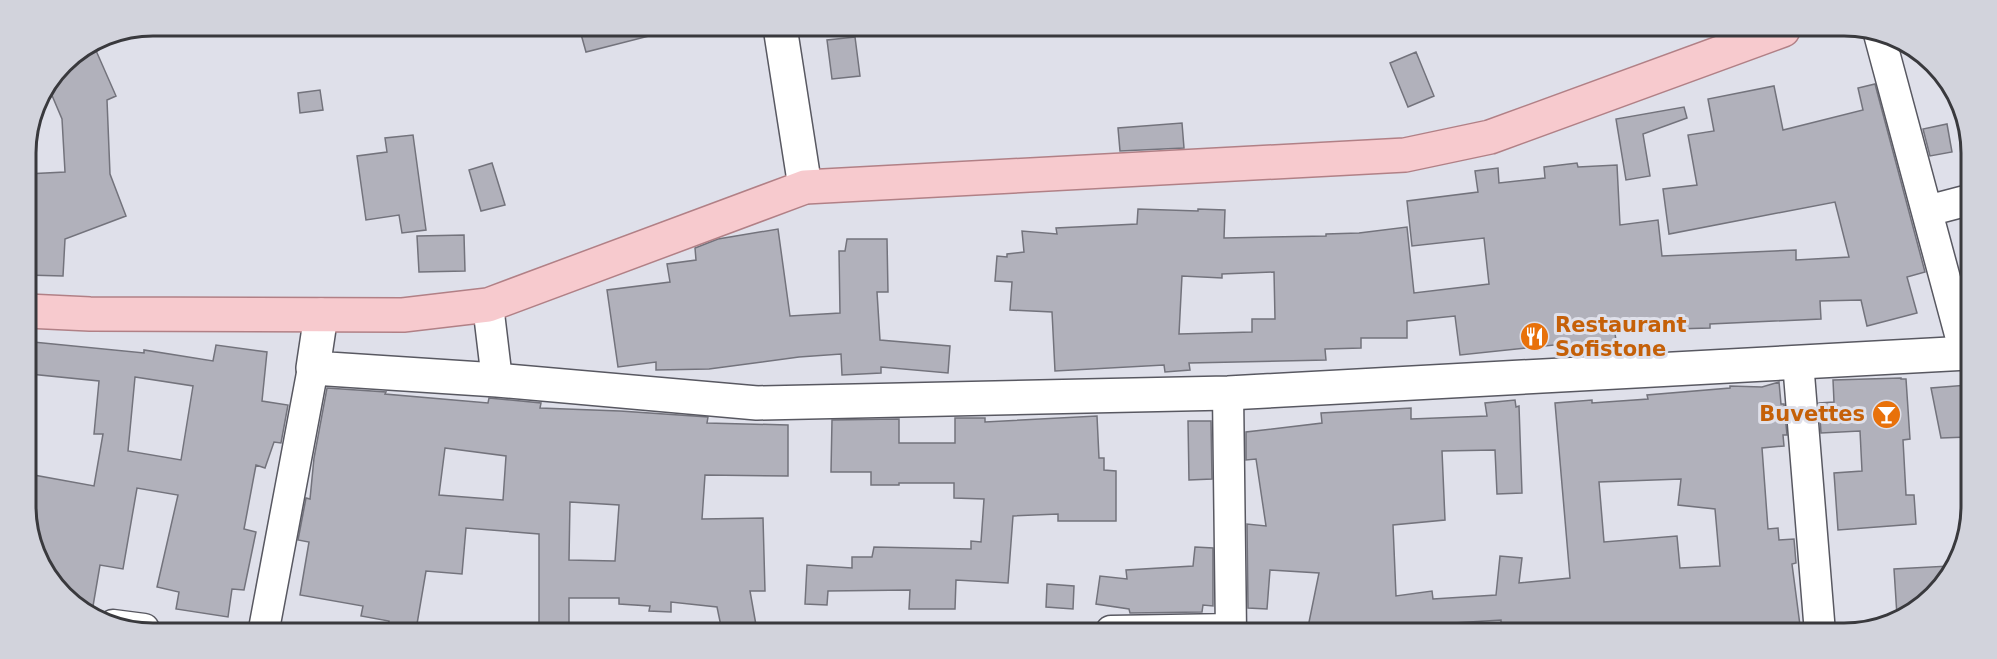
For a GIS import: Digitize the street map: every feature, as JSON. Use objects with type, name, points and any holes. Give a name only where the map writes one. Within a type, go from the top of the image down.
[{"type":"main road","points":[[36,311],[403,315],[488,305],[805,187],[1405,155],[1491,137],[1767,36]]},
{"type":"street","points":[[781,36],[805,187]]},
{"type":"street","points":[[1881,42],[1961,332]]},
{"type":"street","points":[[1927,211],[1961,202]]},
{"type":"street","points":[[488,305],[496,380]]},
{"type":"street","points":[[265,623],[321,315]]},
{"type":"street","points":[[313,368],[496,380],[757,403],[1228,393],[1961,353]]},
{"type":"street","points":[[1798,362],[1819,623]]},
{"type":"street","points":[[1228,393],[1231,623]]},
{"type":"building","points":[[582,36],[649,36],[586,52]]},
{"type":"building","points":[[855,37],[860,76],[832,79],[827,40]]},
{"type":"building","points":[[96,51],[116,96],[107,100],[110,174],[126,216],[65,239],[63,276],[36,275],[36,173],[65,172],[62,119],[52,95],[70,70]]},
{"type":"building","points":[[1416,52],[1434,96],[1408,107],[1390,63]]},
{"type":"building","points":[[1875,84],[1925,272],[1907,277],[1917,313],[1867,326],[1861,300],[1820,301],[1821,319],[1710,324],[1710,328],[1637,330],[1615,333],[1617,349],[1564,355],[1563,344],[1460,355],[1455,316],[1407,321],[1407,338],[1361,338],[1361,348],[1325,349],[1326,360],[1189,363],[1190,370],[1165,372],[1164,365],[1055,371],[1052,312],[1010,310],[1012,282],[995,281],[997,256],[1007,257],[1007,254],[1024,252],[1022,231],[1057,234],[1056,228],[1137,224],[1138,209],[1198,211],[1198,209],[1225,210],[1224,238],[1326,236],[1326,234],[1359,233],[1407,227],[1414,293],[1489,284],[1484,238],[1412,246],[1407,201],[1478,192],[1475,171],[1498,168],[1499,183],[1545,178],[1544,167],[1577,163],[1578,167],[1617,165],[1620,225],[1658,220],[1662,256],[1796,250],[1796,260],[1849,257],[1835,202],[1669,234],[1663,189],[1697,185],[1688,135],[1714,131],[1708,99],[1774,86],[1783,130],[1863,110],[1858,88]],"holes":[[[1274,272],[1275,319],[1252,319],[1252,332],[1179,334],[1182,276],[1222,278],[1222,274]]]},
{"type":"building","points":[[320,90],[323,110],[300,113],[298,93]]},
{"type":"building","points":[[1684,107],[1687,118],[1643,134],[1650,176],[1626,180],[1616,119]]},
{"type":"building","points":[[1182,123],[1184,148],[1120,151],[1118,128]]},
{"type":"building","points":[[1947,124],[1952,152],[1930,156],[1923,129]]},
{"type":"building","points":[[413,135],[426,230],[402,233],[399,215],[366,220],[357,156],[387,152],[385,138]]},
{"type":"building","points":[[492,163],[505,205],[481,211],[469,170]]},
{"type":"building","points":[[778,229],[790,316],[840,313],[839,251],[845,251],[847,239],[887,239],[888,292],[877,292],[880,340],[950,346],[948,373],[881,367],[881,373],[842,375],[841,354],[709,369],[656,370],[656,362],[618,367],[607,290],[670,282],[667,264],[696,260],[695,248],[718,239]]},
{"type":"building","points":[[464,235],[465,271],[419,272],[417,236]]},
{"type":"building","points":[[36,342],[144,353],[144,350],[213,361],[216,345],[267,352],[262,401],[288,405],[281,443],[274,442],[265,468],[256,465],[244,529],[256,532],[244,590],[232,589],[228,617],[176,609],[179,592],[157,587],[178,495],[137,488],[123,569],[100,565],[93,606],[70,589],[52,564],[38,529],[36,475],[94,486],[103,434],[94,434],[99,381],[36,375]],"holes":[[[135,377],[193,386],[181,460],[128,451]]]},
{"type":"building","points":[[1906,379],[1910,439],[1903,440],[1906,495],[1914,495],[1916,524],[1838,530],[1834,473],[1862,471],[1860,431],[1821,433],[1819,403],[1834,402],[1833,380]]},
{"type":"building","points":[[1779,382],[1787,435],[1783,435],[1784,446],[1762,448],[1768,529],[1778,528],[1779,540],[1794,539],[1796,563],[1792,564],[1800,623],[1501,623],[1501,620],[1453,623],[1309,623],[1319,573],[1270,570],[1267,609],[1248,608],[1247,524],[1266,526],[1256,459],[1246,460],[1246,432],[1322,423],[1321,413],[1411,408],[1411,419],[1487,416],[1485,403],[1515,400],[1516,407],[1519,406],[1522,493],[1497,494],[1495,450],[1442,451],[1445,520],[1393,525],[1396,596],[1432,591],[1433,599],[1496,595],[1500,556],[1522,558],[1519,583],[1570,578],[1555,403],[1648,399],[1647,395],[1730,388],[1730,386],[1762,387]],"holes":[[[1681,479],[1678,505],[1715,509],[1720,566],[1680,568],[1677,536],[1604,542],[1599,482]]]},
{"type":"building","points":[[1961,386],[1961,437],[1941,438],[1931,388]]},
{"type":"building","points":[[327,388],[488,403],[489,398],[541,403],[540,408],[708,417],[707,423],[788,425],[788,476],[705,475],[702,519],[763,518],[765,591],[750,591],[756,623],[720,623],[717,607],[671,602],[671,612],[649,611],[650,606],[619,604],[619,598],[569,598],[569,623],[539,623],[539,534],[466,528],[462,574],[426,571],[417,623],[389,623],[389,621],[361,616],[363,606],[300,595],[309,542],[298,540],[306,498],[310,499],[314,458]],"holes":[[[445,448],[506,456],[503,500],[439,495]],[[570,502],[619,505],[615,561],[569,560]]]},
{"type":"building","points":[[1097,416],[1099,458],[1104,458],[1104,470],[1116,471],[1116,521],[1058,521],[1058,514],[1013,516],[1008,583],[956,580],[955,609],[909,609],[910,590],[828,591],[827,605],[805,604],[807,565],[852,568],[852,557],[872,557],[874,547],[971,549],[971,541],[981,542],[984,499],[954,498],[954,483],[871,485],[871,472],[831,472],[832,420],[899,419],[899,443],[955,443],[955,418],[985,418],[985,422]]},
{"type":"building","points":[[1188,421],[1211,421],[1212,479],[1189,480]]},
{"type":"building","points":[[1195,547],[1213,548],[1213,606],[1203,605],[1202,612],[1130,613],[1129,609],[1096,604],[1100,576],[1127,579],[1126,570],[1193,566]]},
{"type":"building","points":[[1944,566],[1921,594],[1897,611],[1894,569]]},
{"type":"building","points":[[1047,584],[1074,586],[1073,609],[1046,607]]},
{"type":"place","name":"Restaurant Sofistone","points":[[1534,337]]},
{"type":"place","name":"Buvettes","points":[[1886,414]]}]
